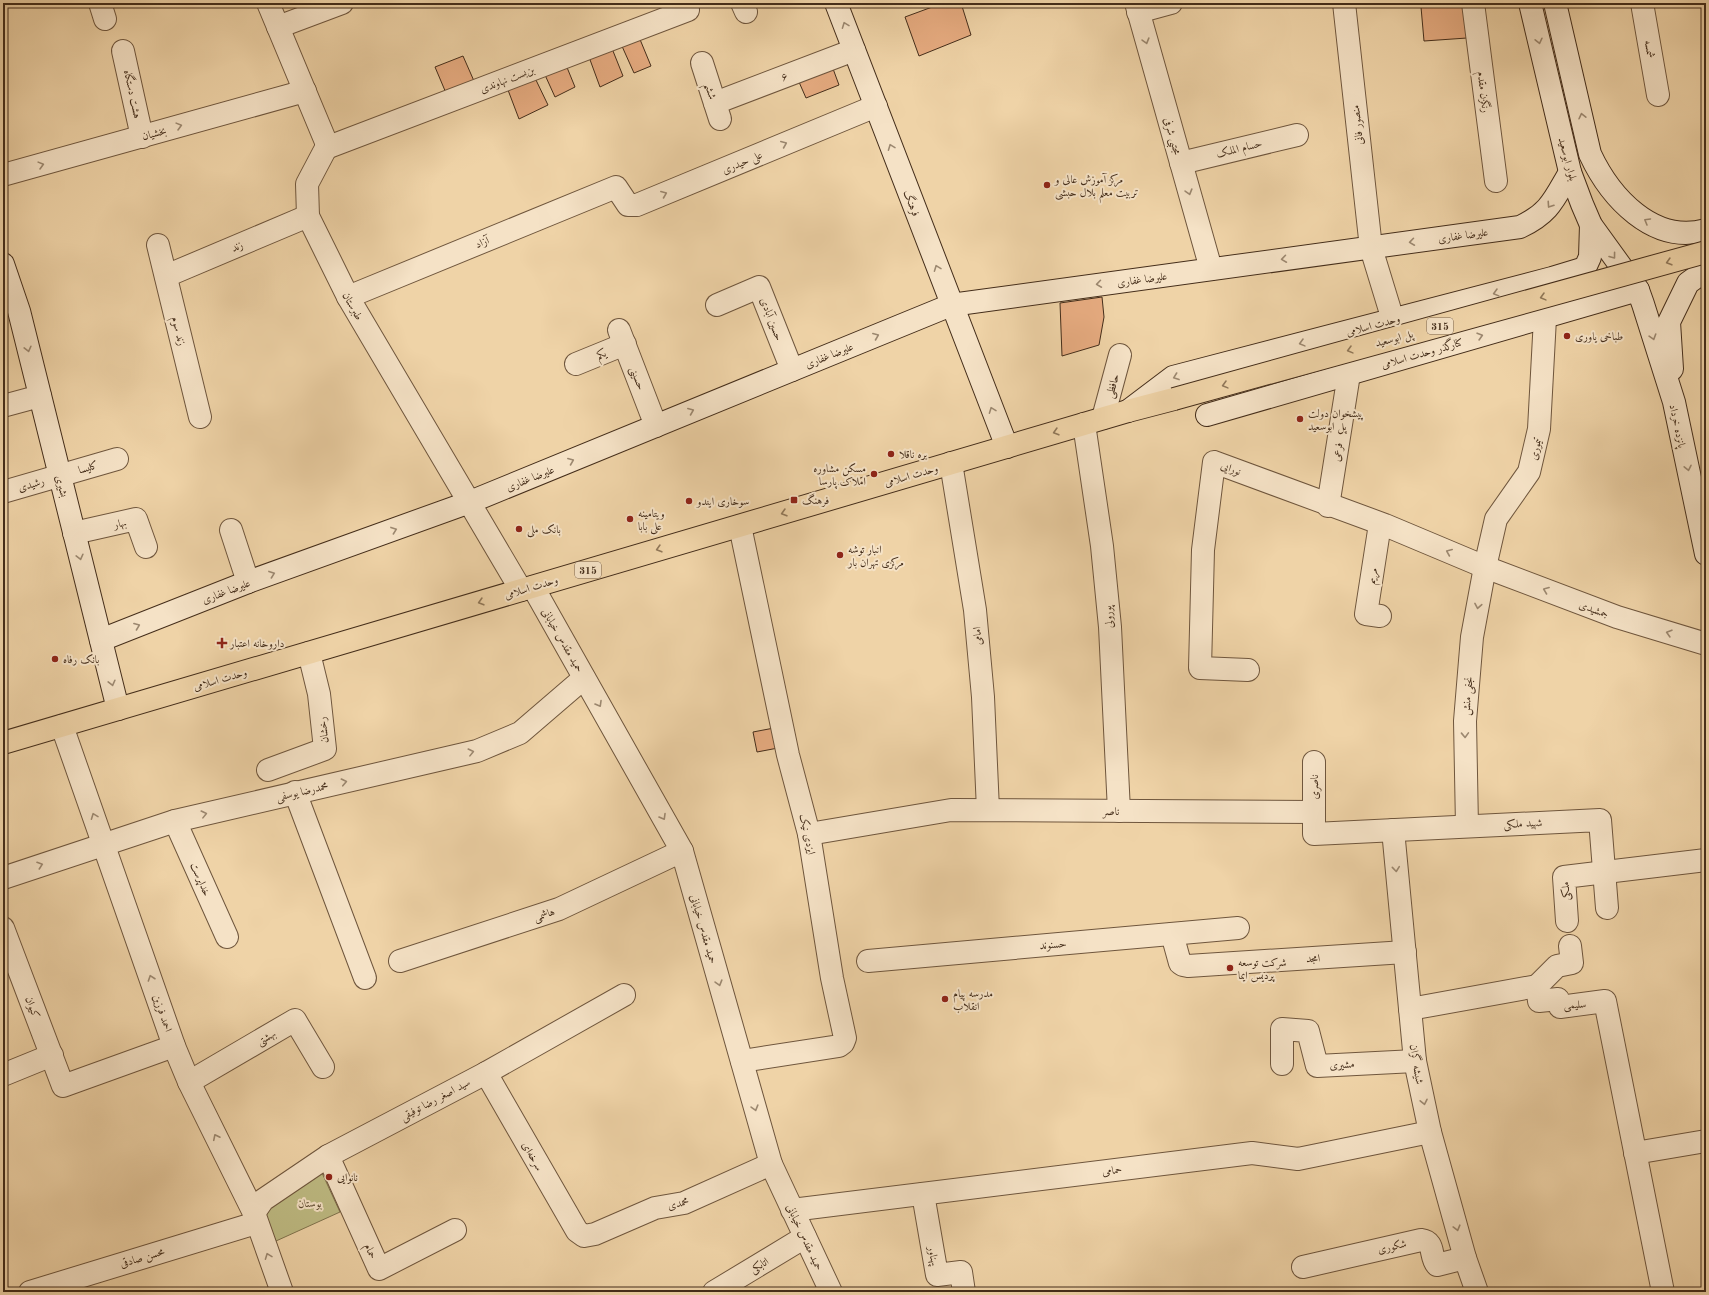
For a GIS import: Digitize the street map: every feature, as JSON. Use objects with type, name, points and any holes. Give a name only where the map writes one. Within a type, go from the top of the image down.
[{"type":"main road","name":"پل ابوسعید","points":[[1174,399],[1703,238]]},
{"type":"main road","name":"وحدت اسلامی","points":[[3,743],[1128,411],[1174,399]]},
{"type":"street","points":[[268,3],[324,136],[326,148]]},
{"type":"street","points":[[278,27],[342,3]]},
{"type":"street","name":"فرهنگ","points":[[836,3],[951,305],[1007,447]]},
{"type":"street","points":[[1137,7],[1171,3]]},
{"type":"street","name":"منصور فانی","points":[[1344,3],[1371,248],[1393,320]]},
{"type":"street","name":"رنگزن مقدم","points":[[1473,3],[1496,181]]},
{"type":"street","name":"بلوار ابوسعید","points":[[1530,3],[1570,172],[1591,225],[1639,295]]},
{"type":"street","name":"بلوار ابوسعید","points":[[1555,3],[1590,154],[1600,175],[1615,195],[1638,216],[1665,230],[1703,238]]},
{"type":"street","name":"شمسه","points":[[1642,3],[1658,95]]},
{"type":"street","name":"مجتبی شرفی","points":[[1137,7],[1211,269]]},
{"type":"street","name":"بن‌بست نهاوندی","points":[[326,148],[688,10]]},
{"type":"street","name":"۶","points":[[718,111],[854,50]]},
{"type":"street","name":"هشت دستگاه","points":[[123,51],[142,136]]},
{"type":"street","name":"ششم","points":[[702,63],[718,111]]},
{"type":"street","name":"بخشیان","points":[[3,175],[305,91]]},
{"type":"street","name":"علی حیدری","points":[[622,196],[637,205],[876,106]]},
{"type":"street","name":"حسام الملک","points":[[1181,163],[1297,135]]},
{"type":"street","name":"طبرستان","points":[[326,148],[307,184],[308,216],[348,297],[470,502],[527,588]]},
{"type":"street","name":"علیرضا غفاری","points":[[101,640],[248,582],[470,502],[951,305],[1520,227],[1537,220],[1548,208],[1570,172]]},
{"type":"street","name":"آزاد","points":[[348,297],[622,196]]},
{"type":"street","name":"زند","points":[[166,276],[308,216]]},
{"type":"street","points":[[1591,225],[1590,257],[1585,268],[1600,275],[1605,283],[1607,291],[1606,297],[1602,301]]},
{"type":"street","name":"زند سوم","points":[[158,245],[200,417]]},
{"type":"street","name":"بشیری","points":[[3,264],[19,311],[118,709]]},
{"type":"street","name":"وحدت اسلامی","points":[[1128,411],[1173,377],[1552,278],[1585,268]]},
{"type":"street","points":[[1674,402],[1669,322],[1688,283],[1706,270]]},
{"type":"street","name":"حسین آبادی","points":[[717,305],[759,287],[792,370]]},
{"type":"street","name":"کنارگذر وحدت اسلامی","points":[[1207,415],[1602,301],[1639,295]]},
{"type":"street","name":"پانزده خرداد","points":[[1639,295],[1674,402],[1706,554]]},
{"type":"street","name":"تیموری","points":[[1485,567],[1496,519],[1529,472],[1539,429],[1546,318]]},
{"type":"street","name":"یکم","points":[[576,364],[622,337]]},
{"type":"street","name":"حسینی","points":[[622,337],[656,426]]},
{"type":"street","name":"حافظی","points":[[1094,421],[1120,355]]},
{"type":"street","name":"فرعی","points":[[1328,506],[1349,374]]},
{"type":"street","points":[[3,406],[40,396]]},
{"type":"street","name":"پورولی","points":[[1094,421],[1108,612],[1119,811]]},
{"type":"street","name":"کلیسا","points":[[60,476],[117,458]]},
{"type":"street","name":"نورایی","points":[[1248,670],[1200,668],[1203,550],[1214,462],[1328,506],[1380,524],[1485,567]]},
{"type":"street","name":"امامی","points":[[951,463],[975,610],[983,697],[988,810]]},
{"type":"street","name":"رشیدی","points":[[3,492],[60,476]]},
{"type":"street","name":"بهار","points":[[74,533],[136,519],[146,547]]},
{"type":"street","name":"مریم","points":[[1380,524],[1366,614],[1380,616]]},
{"type":"street","name":"ایزدی نیک","points":[[740,526],[788,755],[810,834],[832,978],[845,1038],[843,1043],[838,1046],[742,1061]]},
{"type":"street","points":[[231,530],[248,582]]},
{"type":"street","name":"جمشیدی","points":[[1485,567],[1626,620],[1706,644]]},
{"type":"street","name":"نجفی منش","points":[[1467,826],[1464,721],[1472,637],[1485,567]]},
{"type":"street","name":"حمید مقدس خیابانی","points":[[527,588],[584,678],[682,851],[771,1164],[831,1292]]},
{"type":"street","name":"رخشان","points":[[268,770],[326,749],[319,694],[309,653]]},
{"type":"street","name":"محمدرضا یوسفی","points":[[3,878],[175,821],[477,751],[520,733],[584,678]]},
{"type":"street","name":"احمد فرزین","points":[[62,726],[105,844],[174,1046],[189,1082],[255,1218],[282,1292]]},
{"type":"street","name":"ناصری","points":[[1314,762],[1314,812]]},
{"type":"street","points":[[295,792],[365,978]]},
{"type":"street","name":"ناصر","points":[[810,834],[951,810],[1314,812]]},
{"type":"street","points":[[1314,812],[1314,834],[1393,830]]},
{"type":"street","name":"شهید ملکی","points":[[1393,830],[1600,820],[1607,908]]},
{"type":"street","name":"خداپرست","points":[[175,821],[226,937]]},
{"type":"street","name":"شیشه گران","points":[[1393,830],[1415,1060],[1430,1132],[1465,1258],[1477,1292]]},
{"type":"street","name":"هاشمی","points":[[400,961],[559,909],[682,851]]},
{"type":"street","points":[[1604,873],[1706,860]]},
{"type":"street","name":"ملکی","points":[[1567,921],[1564,877],[1604,873]]},
{"type":"street","name":"کیوان","points":[[3,928],[52,1055],[62,1086],[174,1046]]},
{"type":"street","name":"حسنوند","points":[[868,961],[1238,928]]},
{"type":"street","name":"امجد","points":[[1172,934],[1180,962],[1183,966],[1404,952]]},
{"type":"street","points":[[1410,1009],[1537,986],[1557,966],[1572,964],[1570,946]]},
{"type":"street","name":"سلیمی","points":[[1537,986],[1539,1001],[1558,999],[1560,1007],[1604,1001],[1663,1292]]},
{"type":"street","name":"سید اصغر رضا توفیقی","points":[[255,1218],[263,1200],[328,1156],[486,1073],[624,995]]},
{"type":"street","name":"بهشتی","points":[[189,1082],[295,1020],[323,1067]]},
{"type":"street","name":"مشیری","points":[[1282,1064],[1282,1029],[1308,1031],[1317,1066],[1415,1060]]},
{"type":"street","points":[[3,1075],[52,1055]]},
{"type":"street","name":"سرخه‌ای","points":[[486,1073],[577,1231],[584,1236]]},
{"type":"street","name":"حمامی","points":[[792,1210],[1252,1153],[1298,1159],[1430,1132]]},
{"type":"street","points":[[1635,1152],[1706,1141]]},
{"type":"street","name":"حمام","points":[[328,1156],[379,1269],[455,1230]]},
{"type":"street","name":"محمدی","points":[[584,1236],[595,1234],[655,1208],[684,1203],[771,1164]]},
{"type":"street","name":"پهناور","points":[[924,1194],[938,1275],[961,1272],[964,1292]]},
{"type":"street","name":"محسن صادقی","points":[[38,1291],[255,1218]]},
{"type":"street","name":"اتابکی","points":[[714,1292],[805,1237]]},
{"type":"street","name":"شکوری","points":[[1303,1267],[1421,1240],[1426,1240],[1430,1244],[1434,1262],[1437,1264],[1465,1258]]},
{"type":"green space","name":"بوستان","points":[[322,1173],[340,1212],[276,1241],[263,1214],[275,1200]]},
{"type":"building","points":[[943,3],[961,3],[971,35],[919,56],[905,17]]},
{"type":"building","points":[[1462,3],[1467,38],[1424,41],[1421,7]]},
{"type":"building","points":[[639,37],[651,66],[634,73],[621,44]]},
{"type":"building","points":[[611,46],[623,76],[600,87],[589,57]]},
{"type":"building","points":[[463,56],[474,81],[446,93],[435,67]]},
{"type":"building","points":[[566,65],[575,87],[555,97],[545,75]]},
{"type":"building","points":[[832,66],[839,85],[806,98],[799,82]]},
{"type":"building","points":[[535,78],[548,105],[519,119],[508,90]]},
{"type":"building","points":[[1102,297],[1104,317],[1099,345],[1062,356],[1060,303]]},
{"type":"building","points":[[774,728],[778,748],[757,752],[753,732]]},
{"type":"place","name":"مرکز آموزش عالی و تربیت معلم بلال حبشی","points":[[1047,185]]},
{"type":"place","name":"طباخی یاوری","points":[[1567,336]]},
{"type":"place","name":"پیشخوان دولت پل ابوسعید","points":[[1300,419]]},
{"type":"place","name":"بره ناقلا","points":[[891,454]]},
{"type":"place","name":"مسکن مشاوره املاک پارسا","points":[[874,474]]},
{"type":"place","name":"فرهنگ","points":[[794,500]]},
{"type":"place","name":"سوخاری ایندو","points":[[689,501]]},
{"type":"place","name":"ویتامینه علی بابا","points":[[630,519]]},
{"type":"place","name":"بانک ملی","points":[[519,529]]},
{"type":"place","name":"انبار توشه مرکزی تهران بار","points":[[840,555]]},
{"type":"place","name":"داروخانه اعتبار","points":[[222,643]]},
{"type":"place","name":"بانک رفاه","points":[[55,659]]},
{"type":"place","name":"شرکت توسعه پردیس ایما","points":[[1230,968]]},
{"type":"place","name":"مدرسه پیام انقلاب","points":[[945,999]]},
{"type":"place","name":"نانوایی","points":[[329,1177]]}]
